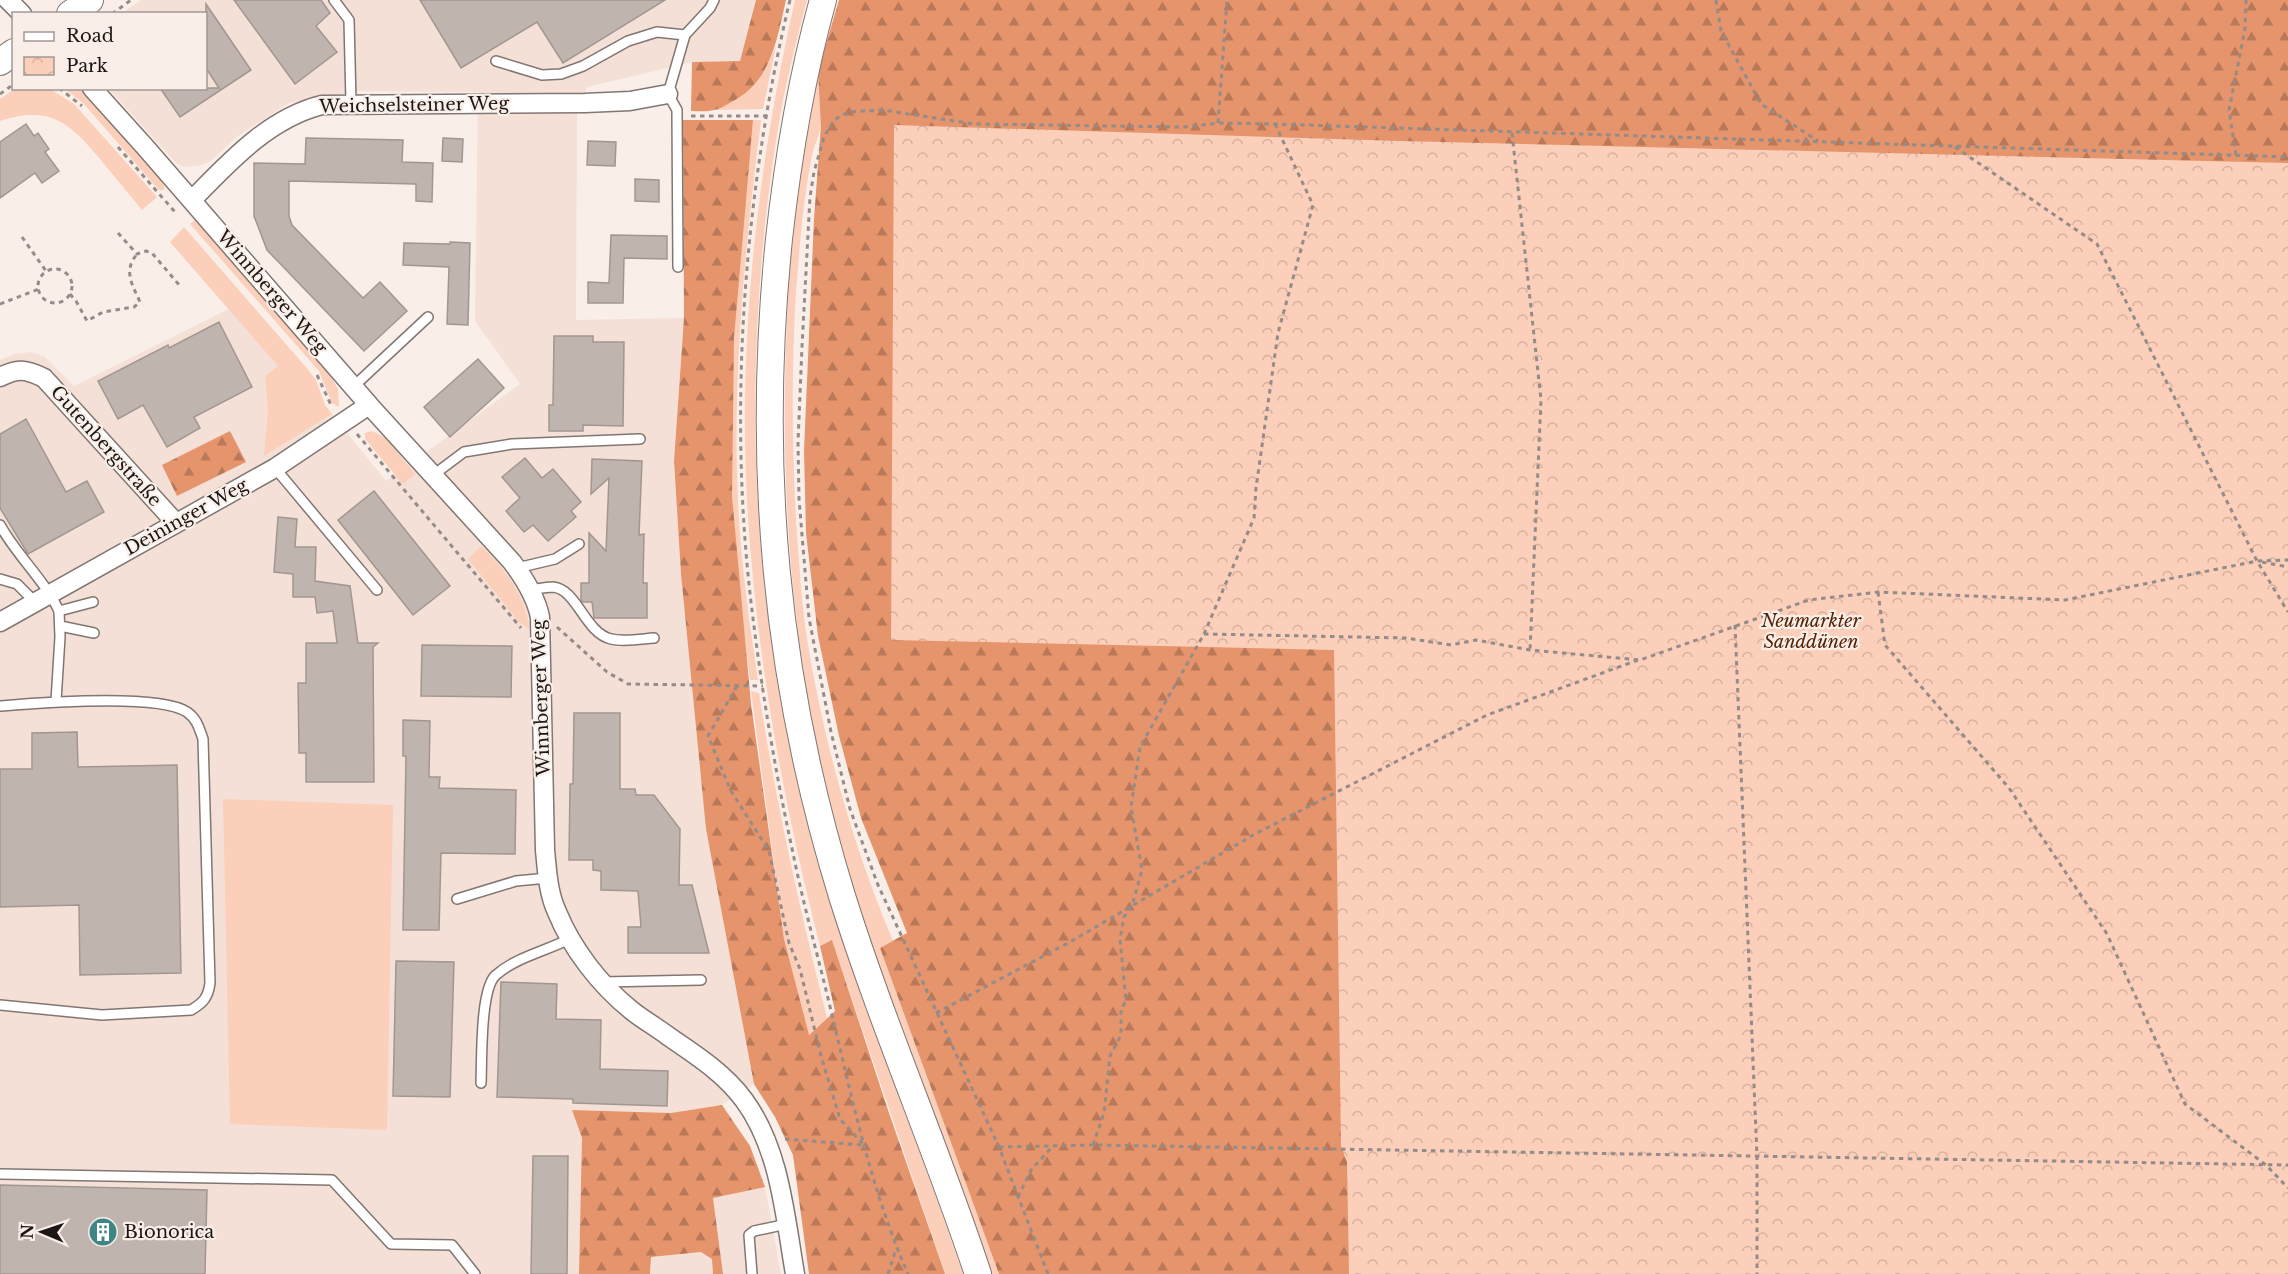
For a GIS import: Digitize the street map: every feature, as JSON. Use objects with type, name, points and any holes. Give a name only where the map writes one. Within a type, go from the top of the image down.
[{"type":"main road","points":[[73,12],[90,0]]},
{"type":"main road","points":[[823,0],[802,81],[793,131],[774,289],[769,426],[776,575],[799,728],[842,897],[978,1274]]},
{"type":"street","points":[[8,0],[20,12]]},
{"type":"street","name":"Winnberger Weg","points":[[94,90],[353,387],[517,568],[538,610],[541,649],[545,850],[548,878],[556,911],[571,938],[602,982],[630,1010],[724,1076],[746,1103],[765,1138],[780,1188],[795,1274]]},
{"type":"street","name":"Weichselsteiner Weg","points":[[192,200],[246,147],[290,116],[322,105],[585,103],[630,101],[668,94]]},
{"type":"street","name":"Gutenbergstraße","points":[[0,377],[19,370],[30,371],[44,378],[175,522]]},
{"type":"street","name":"Deininger Weg","points":[[0,622],[275,468],[369,405]]},
{"type":"lane","points":[[334,0],[349,20],[351,103]]},
{"type":"lane","points":[[678,267],[677,116],[676,105],[668,94],[686,34],[710,8],[714,0]]},
{"type":"lane","points":[[496,61],[542,75],[561,74],[583,66],[628,41],[657,32],[686,34]]},
{"type":"lane","points":[[353,387],[428,317]]},
{"type":"lane","points":[[432,476],[464,452],[474,450],[512,444],[640,439]]},
{"type":"lane","points":[[275,468],[377,590]]},
{"type":"lane","points":[[0,525],[43,597],[58,611],[60,626],[56,701]]},
{"type":"lane","points":[[517,568],[555,560],[579,544]]},
{"type":"lane","points":[[0,579],[17,584],[43,597]]},
{"type":"lane","points":[[530,590],[554,587],[567,591],[597,631],[611,639],[654,638]]},
{"type":"lane","points":[[58,611],[93,602]]},
{"type":"lane","points":[[60,626],[94,633]]},
{"type":"lane","points":[[0,706],[56,701],[171,705],[186,712],[197,722],[203,739],[210,983],[208,995],[202,1004],[191,1010],[102,1015],[0,1005]]},
{"type":"lane","points":[[458,899],[516,882],[548,878]]},
{"type":"lane","points":[[481,1083],[484,1017],[488,990],[495,976],[522,960],[552,949],[571,938]]},
{"type":"lane","points":[[602,982],[701,980]]},
{"type":"lane","points":[[0,1174],[332,1180],[391,1244],[452,1245],[475,1274]]},
{"type":"lane","points":[[753,1274],[749,1235],[754,1231],[787,1224]]},
{"type":"path","points":[[114,12],[131,0]]},
{"type":"path","points":[[1218,123],[1227,0]]},
{"type":"path","points":[[1716,0],[1721,31],[1761,104],[1820,141]]},
{"type":"path","points":[[2236,155],[2229,110],[2245,29],[2246,0]]},
{"type":"path","points":[[62,90],[84,108]]},
{"type":"path","points":[[1047,1274],[999,1147],[878,885],[850,809],[831,732],[809,618],[801,542],[798,442],[807,231],[814,172],[824,137],[834,120],[848,112],[883,110],[974,124],[1183,127],[1218,123],[1275,124],[2288,156]]},
{"type":"path","points":[[677,116],[767,116]]},
{"type":"path","points":[[1093,1145],[1104,1113],[1110,1056],[1121,1035],[1121,1010],[1126,1000],[1120,939],[1124,917],[1132,906],[1142,870],[1131,807],[1140,747],[1204,634],[1254,518],[1256,488],[1278,333],[1313,205],[1275,124]]},
{"type":"path","points":[[1512,133],[1541,400],[1530,650]]},
{"type":"path","points":[[114,142],[181,219]]},
{"type":"path","points":[[1954,146],[2097,244],[2257,561],[2288,612]]},
{"type":"path","points":[[118,233],[137,254]]},
{"type":"path","points":[[22,237],[46,271]]},
{"type":"path","points":[[70,294],[76,300],[87,321],[103,312],[134,307],[141,302],[132,283],[129,271],[130,262],[137,254],[146,251],[152,253],[180,286]]},
{"type":"path","points":[[58,268],[70,275],[72,289],[66,301],[50,303],[40,294],[38,282],[46,271],[58,268]]},
{"type":"path","points":[[0,304],[39,289]]},
{"type":"path","points":[[315,370],[328,402],[541,649]]},
{"type":"path","points":[[936,1013],[1070,942],[1255,834],[1487,715],[1809,600],[1878,592],[2065,600],[2257,561],[2288,560]]},
{"type":"path","points":[[2257,561],[2288,567]]},
{"type":"path","points":[[1878,592],[1885,645],[2009,788],[2107,934],[2186,1104],[2266,1165],[2288,1188]]},
{"type":"path","points":[[538,610],[607,672],[628,684],[763,686]]},
{"type":"path","points":[[1735,625],[1757,1157],[1757,1274]]},
{"type":"path","points":[[1204,634],[1406,638],[1451,645],[1476,640],[1530,650],[1640,660]]},
{"type":"path","points":[[737,686],[708,736],[732,791],[769,851],[789,943],[800,969],[821,1056],[840,1119],[864,1145],[765,1138]]},
{"type":"path","points":[[999,1147],[1093,1145],[2288,1165]]},
{"type":"path","points":[[1018,1197],[1031,1170],[1053,1146]]},
{"type":"path","points":[[888,1274],[897,1248]]},
{"type":"shaded area","points":[[141,0],[756,0],[740,61],[692,62],[587,87],[577,115],[576,320],[684,318],[674,461],[681,574],[706,829],[754,1084],[722,1105],[671,1113],[572,1110],[582,1138],[579,1274],[0,1274],[0,360],[14,354],[31,352],[45,357],[74,386],[229,309],[278,366],[265,376],[268,409],[265,455],[332,414],[386,481],[520,384],[475,321],[478,92],[355,91],[289,103],[238,136],[211,161],[202,165],[184,167],[176,163],[110,90],[207,90],[207,12],[124,12]]},
{"type":"shaded area","points":[[765,1187],[781,1274],[723,1274],[713,1198]]},
{"type":"shaded area","points":[[702,1252],[712,1259],[713,1274],[650,1274],[651,1257]]},
{"type":"green space","points":[[756,0],[786,0],[776,43],[765,69],[747,91],[725,106],[711,111],[691,111],[692,62],[740,61]]},
{"type":"green space","points":[[795,0],[807,0],[781,112],[766,216],[758,304],[755,393],[757,482],[763,571],[774,660],[790,747],[826,889],[863,999],[963,1274],[945,1274],[832,940],[820,946],[781,772],[762,654],[749,536],[746,477],[746,357],[755,237],[763,177]]},
{"type":"green space","name":"Neumarkter Sanddünen","points":[[839,0],[2288,0],[2288,1274],[999,1274],[880,948],[907,933],[861,818],[839,736],[818,636],[806,533],[804,451],[814,219],[821,125],[818,71]]},
{"type":"green space","points":[[776,46],[763,109],[716,110],[746,91],[760,77]]},
{"type":"green space","points":[[818,71],[821,125],[813,151],[804,203],[793,352],[795,506],[806,631],[823,721],[842,796],[865,869],[893,941],[880,948],[999,1274],[991,1274],[869,937],[835,822],[808,699],[799,637],[787,512],[785,386],[790,253],[796,200]]},
{"type":"green space","points":[[13,90],[52,90],[74,104],[157,197],[142,210],[89,146],[68,126],[45,116],[32,115],[0,121],[0,99]]},
{"type":"green space","points":[[66,90],[81,90],[160,179],[164,190],[159,190],[83,103]]},
{"type":"green space","points":[[683,120],[753,120],[734,338],[732,496],[751,704],[784,939],[809,1035],[835,1011],[820,946],[832,940],[945,1274],[809,1274],[793,1155],[775,1117],[754,1084],[706,829],[681,574],[674,461],[684,318]]},
{"type":"green space","points":[[753,120],[761,120],[741,311],[737,455],[741,547],[758,680],[750,680],[733,517],[731,447],[736,307]]},
{"type":"green space","name":"Neumarkter Sanddünen","points":[[894,125],[1400,141],[2288,163],[2288,1274],[1349,1274],[1347,1162],[1341,1146],[1334,650],[891,640]]},
{"type":"green space","points":[[195,220],[328,372],[338,389],[339,407],[332,403],[319,371],[190,224]]},
{"type":"green space","points":[[184,227],[305,366],[316,380],[325,405],[332,414],[264,456],[268,409],[265,376],[278,366],[170,242]]},
{"type":"green space","points":[[230,431],[246,462],[177,496],[162,465]]},
{"type":"green space","points":[[372,431],[386,438],[415,474],[403,484],[365,439],[365,433]]},
{"type":"green space","points":[[481,546],[498,564],[519,594],[529,629],[520,623],[468,559]]},
{"type":"green space","points":[[751,691],[759,693],[789,856],[827,1018],[808,1035],[784,939]]},
{"type":"green space","points":[[223,799],[393,805],[387,1130],[230,1124]]},
{"type":"green space","points":[[722,1105],[750,1146],[765,1187],[713,1198],[723,1274],[713,1274],[712,1259],[701,1252],[651,1257],[650,1274],[579,1274],[582,1138],[572,1110],[671,1113]]},
{"type":"building","points":[[234,0],[321,0],[330,13],[316,26],[337,52],[295,84]]},
{"type":"building","points":[[420,0],[665,0],[563,63],[537,22],[461,68]]},
{"type":"building","points":[[206,4],[251,70],[180,117],[161,90],[219,88],[207,70]]},
{"type":"building","points":[[26,124],[34,136],[38,133],[49,149],[45,152],[59,171],[42,183],[35,173],[0,198],[0,142]]},
{"type":"building","points":[[306,138],[403,140],[402,162],[433,163],[432,202],[416,201],[416,184],[289,181],[289,216],[292,225],[363,298],[380,282],[407,311],[364,351],[267,250],[254,216],[254,163],[305,164]]},
{"type":"building","points":[[443,138],[463,139],[462,162],[442,161]]},
{"type":"building","points":[[588,141],[616,142],[615,166],[587,165]]},
{"type":"building","points":[[635,179],[659,180],[659,202],[635,201]]},
{"type":"building","points":[[611,235],[667,236],[667,259],[624,258],[623,303],[588,303],[588,282],[609,283]]},
{"type":"building","points":[[450,242],[470,243],[468,325],[447,324],[449,267],[403,265],[404,243],[450,244]]},
{"type":"building","points":[[219,322],[252,387],[194,417],[200,428],[167,447],[143,405],[118,419],[98,381]]},
{"type":"building","points":[[554,336],[593,336],[593,342],[624,342],[623,426],[583,425],[583,431],[549,431],[549,405],[553,405]]},
{"type":"building","points":[[478,359],[504,388],[450,437],[424,407]]},
{"type":"building","points":[[26,419],[66,492],[87,481],[104,512],[28,554],[0,508],[0,434]]},
{"type":"building","points":[[525,458],[542,478],[553,469],[581,502],[571,511],[576,517],[548,541],[533,525],[524,532],[506,511],[520,498],[502,477]]},
{"type":"building","points":[[592,459],[642,461],[639,535],[644,534],[643,583],[647,583],[647,618],[594,618],[592,602],[581,600],[581,583],[589,583],[589,533],[606,551],[609,478],[591,494]]},
{"type":"building","points":[[374,491],[450,586],[413,615],[338,520]]},
{"type":"building","points":[[278,517],[297,519],[295,547],[316,547],[315,581],[350,586],[358,643],[378,643],[373,647],[374,782],[306,782],[306,753],[299,753],[298,683],[306,683],[306,643],[337,643],[333,611],[317,613],[315,597],[293,597],[293,574],[274,572]]},
{"type":"building","points":[[422,645],[512,646],[511,697],[421,696]]},
{"type":"building","points":[[574,713],[620,713],[620,789],[635,789],[636,795],[654,795],[680,829],[679,885],[692,885],[709,953],[628,953],[628,927],[641,927],[638,891],[601,890],[601,871],[593,870],[593,860],[569,860]]},
{"type":"building","points":[[403,720],[430,721],[429,777],[440,777],[439,788],[516,790],[515,854],[441,853],[439,930],[403,930],[406,756],[403,756]]},
{"type":"building","points":[[77,732],[78,767],[177,765],[181,973],[80,975],[79,905],[0,907],[0,769],[32,769],[32,733]]},
{"type":"building","points":[[396,961],[454,962],[450,1097],[393,1096]]},
{"type":"building","points":[[501,982],[557,984],[556,1019],[601,1020],[600,1069],[668,1071],[667,1106],[573,1103],[573,1099],[497,1097]]},
{"type":"building","points":[[533,1156],[568,1156],[567,1274],[531,1274]]},
{"type":"building","name":"Bionorica","points":[[0,1185],[207,1190],[205,1274],[0,1274]]},
{"type":"place","name":"Bionorica","points":[[103,1232]]}]
